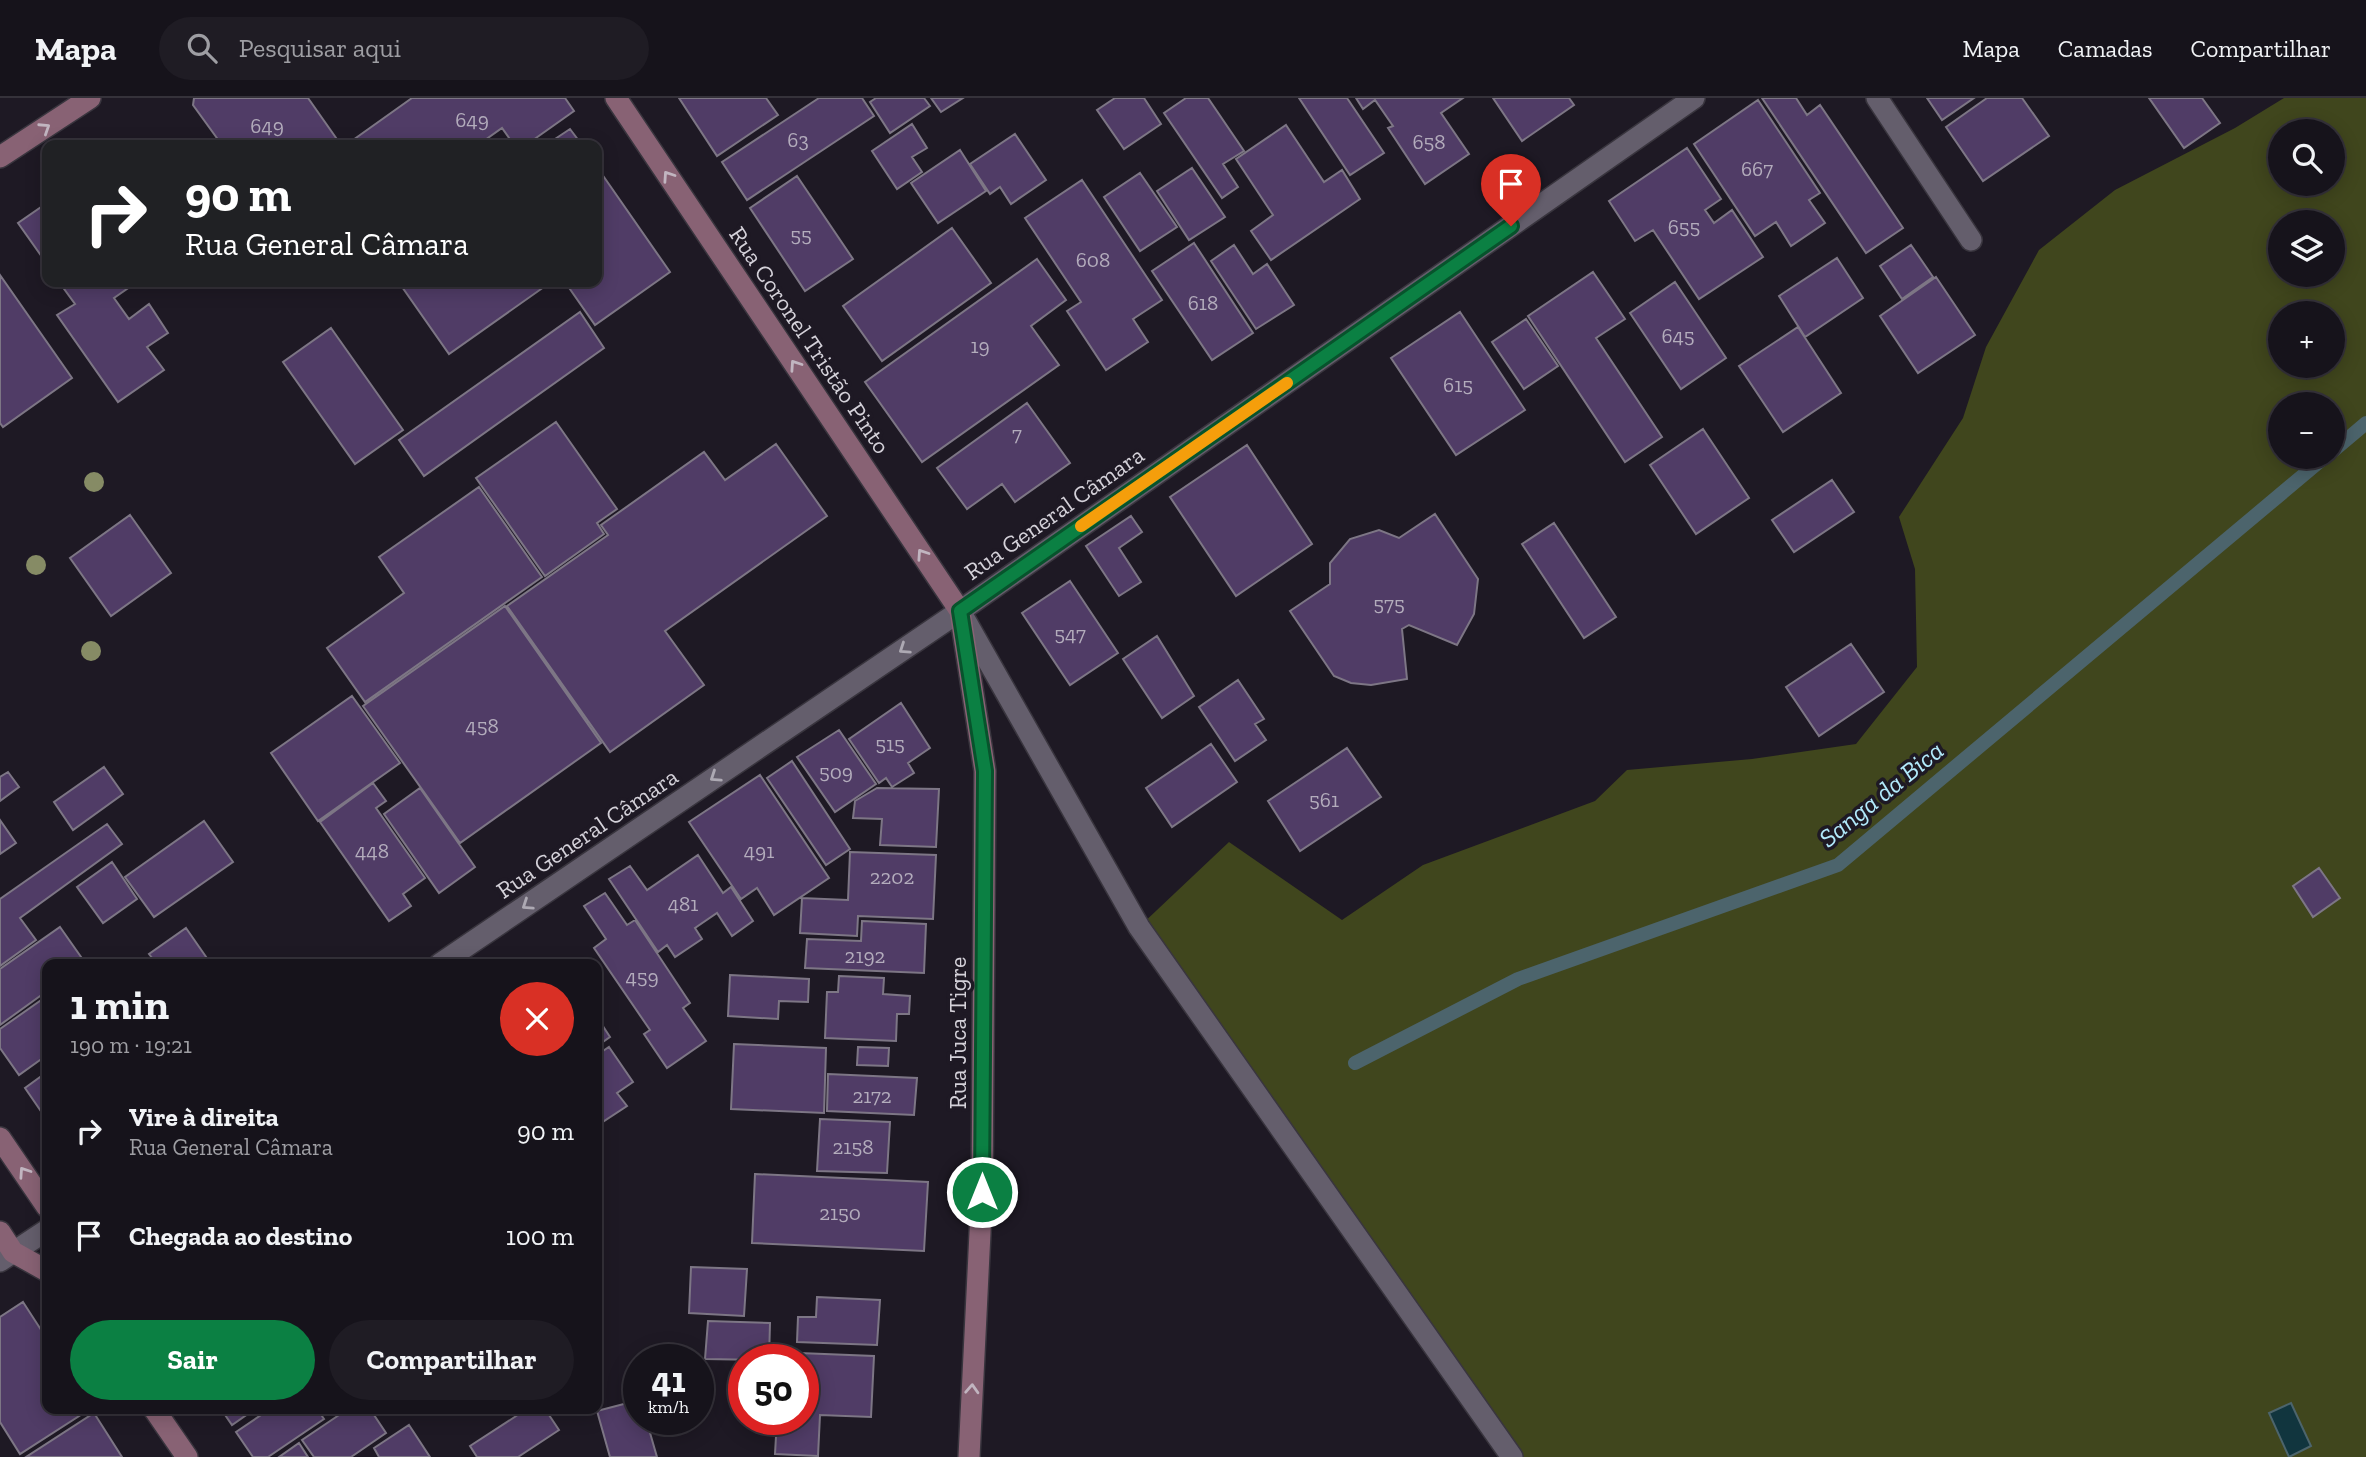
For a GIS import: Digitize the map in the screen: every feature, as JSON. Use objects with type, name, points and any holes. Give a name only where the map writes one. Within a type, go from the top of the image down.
[{"type":"main road","points":[[0,157],[90,98]]},
{"type":"main road","name":"Rua Coronel Tristão Pinto","points":[[616,98],[960,611]]},
{"type":"main road","name":"Rua Juca Tigre","points":[[960,611],[985,771],[982,1192],[969,1457]]},
{"type":"main road","points":[[0,1138],[42,1200]]},
{"type":"main road","points":[[0,1232],[6,1256],[42,1268]]},
{"type":"main road","points":[[157,1414],[187,1457]]},
{"type":"street","name":"Rua General Câmara","points":[[447,959],[960,611],[1694,98]]},
{"type":"street","points":[[1877,98],[1971,240]]},
{"type":"street","points":[[960,611],[1139,927],[1512,1457]]},
{"type":"street","points":[[6,1256],[42,1233]]},
{"type":"green space","points":[[2284,98],[2366,98],[2366,1457],[1512,1457],[1139,927],[1229,842],[1342,920],[1423,865],[1595,801],[1627,770],[1752,759],[1856,744],[1917,667],[1915,569],[1899,517],[1963,418],[1986,347],[2039,250],[2115,190],[2235,128]]},
{"type":"water","points":[[2291,1403],[2311,1446],[2289,1457],[2269,1413]]},
{"type":"building","points":[[194,98],[308,98],[337,140],[218,140],[193,105]]},
{"type":"building","points":[[412,98],[565,98],[574,111],[533,140],[510,140],[502,128],[485,140],[353,140]]},
{"type":"building","points":[[679,98],[766,98],[778,115],[717,156]]},
{"type":"building","points":[[819,98],[862,98],[874,116],[747,200],[722,162]]},
{"type":"building","points":[[876,98],[924,98],[930,106],[890,133],[870,102]]},
{"type":"building","points":[[931,98],[963,98],[941,112]]},
{"type":"building","points":[[1115,98],[1144,98],[1161,124],[1124,149],[1097,110]]},
{"type":"building","points":[[1186,98],[1208,98],[1244,151],[1223,164],[1238,187],[1222,198],[1164,113]]},
{"type":"building","points":[[1299,98],[1347,98],[1384,153],[1350,175]]},
{"type":"building","points":[[1356,98],[1463,98],[1441,113],[1469,154],[1425,184],[1388,128],[1393,126],[1375,100],[1363,109]]},
{"type":"building","points":[[1493,98],[1569,98],[1574,105],[1522,141]]},
{"type":"building","points":[[1762,98],[1796,98],[1807,115],[1820,105],[1903,228],[1866,253]]},
{"type":"building","points":[[1927,98],[1974,98],[1942,120]]},
{"type":"building","points":[[1987,98],[2022,98],[2049,136],[1983,181],[1946,127]]},
{"type":"building","points":[[2149,98],[2202,98],[2220,123],[2184,148]]},
{"type":"building","points":[[1758,100],[1820,193],[1809,200],[1825,223],[1791,246],[1776,222],[1755,236],[1694,144]]},
{"type":"building","points":[[912,124],[927,148],[912,157],[922,172],[897,189],[872,151]]},
{"type":"building","points":[[1286,125],[1324,182],[1342,170],[1360,199],[1271,260],[1251,231],[1273,215],[1236,159]]},
{"type":"building","points":[[570,129],[578,140],[554,140]]},
{"type":"building","points":[[1015,134],[1046,180],[1011,204],[1000,187],[990,194],[970,164]]},
{"type":"building","points":[[1687,148],[1721,199],[1705,210],[1714,223],[1732,210],[1763,257],[1699,299],[1653,230],[1635,241],[1609,201]]},
{"type":"building","points":[[960,150],[986,191],[938,223],[911,183]]},
{"type":"building","points":[[1192,168],[1225,217],[1189,240],[1157,191]]},
{"type":"building","points":[[1140,173],[1177,227],[1140,251],[1104,197]]},
{"type":"building","points":[[602,174],[670,272],[595,325],[568,287],[602,287]]},
{"type":"building","points":[[797,176],[853,259],[805,291],[750,208]]},
{"type":"building","points":[[1082,180],[1162,300],[1133,319],[1148,342],[1106,370],[1067,311],[1081,302],[1025,218]]},
{"type":"building","points":[[42,206],[42,257],[18,223]]},
{"type":"building","points":[[952,228],[991,283],[882,361],[843,306]]},
{"type":"building","points":[[1194,243],[1253,333],[1212,360],[1152,271]]},
{"type":"building","points":[[1234,245],[1253,274],[1267,264],[1294,305],[1256,329],[1211,261]]},
{"type":"building","points":[[1911,245],[1933,277],[1902,299],[1880,266]]},
{"type":"building","points":[[1837,258],[1863,298],[1805,337],[1779,296]]},
{"type":"building","points":[[1037,259],[1066,300],[1031,326],[1059,365],[922,462],[865,382]]},
{"type":"building","points":[[1593,272],[1625,319],[1596,338],[1662,437],[1625,462],[1528,316]]},
{"type":"building","points":[[0,275],[72,378],[3,427],[0,423]]},
{"type":"building","points":[[1936,277],[1975,335],[1918,373],[1880,316]]},
{"type":"building","points":[[1675,282],[1726,358],[1681,389],[1630,313]]},
{"type":"building","points":[[63,287],[130,287],[114,298],[129,319],[149,304],[168,333],[147,347],[164,370],[118,402],[57,315],[75,304]]},
{"type":"building","points":[[402,287],[544,287],[449,354]]},
{"type":"building","points":[[580,312],[604,348],[424,476],[399,440]]},
{"type":"building","points":[[1460,312],[1525,410],[1456,455],[1391,358]]},
{"type":"building","points":[[1526,319],[1558,366],[1524,389],[1492,342]]},
{"type":"building","points":[[1798,327],[1841,393],[1783,432],[1739,366]]},
{"type":"building","points":[[331,328],[403,430],[355,464],[283,362]]},
{"type":"building","points":[[1027,403],[1070,463],[1015,502],[1002,484],[967,509],[937,468]]},
{"type":"building","points":[[556,422],[617,509],[597,523],[604,534],[545,576],[476,478]]},
{"type":"building","points":[[1703,429],[1749,498],[1696,534],[1650,465]]},
{"type":"building","points":[[776,444],[827,516],[665,631],[704,685],[610,752],[507,606],[608,535],[601,525],[704,452],[725,480]]},
{"type":"building","points":[[1247,445],[1312,544],[1236,596],[1170,497]]},
{"type":"building","points":[[1832,480],[1854,512],[1794,552],[1772,520]]},
{"type":"building","points":[[479,487],[542,577],[365,702],[327,648],[404,593],[379,557]]},
{"type":"building","points":[[1435,514],[1478,579],[1474,614],[1457,645],[1409,625],[1402,629],[1407,679],[1371,685],[1351,683],[1334,676],[1290,611],[1330,584],[1330,563],[1350,539],[1379,530],[1399,538]]},
{"type":"building","points":[[130,515],[171,573],[111,616],[70,558]]},
{"type":"building","points":[[1131,516],[1142,532],[1119,548],[1141,582],[1119,596],[1086,546]]},
{"type":"building","points":[[1554,523],[1616,617],[1584,638],[1522,544]]},
{"type":"building","points":[[1070,581],[1118,653],[1070,685],[1022,613]]},
{"type":"building","points":[[505,606],[601,743],[460,843],[363,706]]},
{"type":"building","points":[[1157,636],[1194,696],[1162,718],[1123,659]]},
{"type":"building","points":[[1851,644],[1884,692],[1819,736],[1786,687]]},
{"type":"building","points":[[1238,680],[1264,719],[1255,724],[1266,740],[1235,761],[1199,707]]},
{"type":"building","points":[[352,696],[400,763],[318,821],[271,753]]},
{"type":"building","points":[[901,703],[930,748],[908,763],[914,773],[892,787],[886,778],[879,783],[849,739]]},
{"type":"building","points":[[839,730],[876,784],[835,812],[797,757]]},
{"type":"building","points":[[1211,744],[1237,782],[1172,827],[1146,788]]},
{"type":"building","points":[[1347,748],[1381,797],[1300,851],[1268,801]]},
{"type":"building","points":[[792,761],[850,849],[826,865],[767,778]]},
{"type":"building","points":[[104,767],[123,794],[73,830],[54,802]]},
{"type":"building","points":[[8,772],[19,787],[0,801],[0,777]]},
{"type":"building","points":[[760,775],[829,878],[774,915],[757,888],[741,899],[689,822]]},
{"type":"building","points":[[373,783],[386,801],[376,808],[425,878],[403,894],[411,906],[389,921],[320,822]]},
{"type":"building","points":[[420,788],[475,867],[439,893],[384,814]]},
{"type":"building","points":[[877,788],[939,789],[936,847],[880,845],[882,819],[853,818],[855,801]]},
{"type":"building","points":[[0,820],[16,843],[0,854]]},
{"type":"building","points":[[204,821],[233,862],[154,917],[125,877]]},
{"type":"building","points":[[107,824],[122,844],[20,918],[36,940],[0,966],[0,899]]},
{"type":"building","points":[[850,852],[936,855],[933,919],[858,916],[857,936],[800,933],[802,898],[848,900]]},
{"type":"building","points":[[698,855],[723,893],[731,887],[753,921],[732,936],[717,913],[695,928],[702,939],[675,957],[667,945],[658,952],[609,879],[630,866],[647,890]]},
{"type":"building","points":[[112,862],[137,899],[103,923],[77,887]]},
{"type":"building","points":[[2319,868],[2340,898],[2313,917],[2293,886]]},
{"type":"building","points":[[605,893],[627,925],[635,920],[690,1003],[683,1008],[706,1041],[667,1068],[644,1034],[650,1030],[594,948],[606,939],[584,906]]},
{"type":"building","points":[[862,921],[926,924],[924,973],[805,968],[807,939],[861,941]]},
{"type":"building","points":[[60,927],[82,959],[42,959],[42,995],[0,1025],[0,969]]},
{"type":"building","points":[[186,928],[208,959],[153,959],[149,954]]},
{"type":"building","points":[[730,975],[809,979],[808,1002],[779,1001],[778,1019],[728,1016]]},
{"type":"building","points":[[839,976],[884,978],[883,994],[910,996],[909,1014],[897,1014],[896,1041],[825,1038],[827,992],[838,992]]},
{"type":"building","points":[[42,1000],[42,1059],[19,1075],[0,1048],[0,1029]]},
{"type":"building","points":[[602,1025],[610,1037],[602,1043]]},
{"type":"building","points":[[734,1044],[826,1048],[824,1113],[731,1109]]},
{"type":"building","points":[[609,1047],[633,1082],[617,1093],[627,1106],[602,1122],[602,1052]]},
{"type":"building","points":[[858,1047],[889,1048],[888,1066],[857,1065]]},
{"type":"building","points":[[828,1074],[917,1078],[914,1115],[827,1111]]},
{"type":"building","points":[[42,1076],[42,1113],[25,1088]]},
{"type":"building","points":[[820,1119],[890,1122],[887,1173],[817,1171]]},
{"type":"building","points":[[755,1174],[928,1182],[924,1251],[752,1243]]},
{"type":"building","points":[[691,1267],[747,1269],[744,1316],[689,1313]]},
{"type":"building","points":[[817,1297],[880,1300],[877,1345],[797,1342],[798,1317],[816,1317]]},
{"type":"building","points":[[23,1302],[42,1331],[42,1414],[82,1414],[20,1454],[0,1422],[0,1317]]},
{"type":"building","points":[[708,1321],[770,1323],[769,1344],[728,1344],[728,1359],[714,1359],[714,1344],[706,1344]]},
{"type":"building","points":[[819,1354],[874,1356],[871,1417],[820,1415],[818,1456],[775,1454],[776,1435],[819,1435]]},
{"type":"building","points":[[623,1404],[623,1435],[651,1435],[657,1457],[610,1457],[598,1414],[602,1414],[602,1410]]},
{"type":"building","points":[[95,1414],[122,1457],[26,1457]]},
{"type":"building","points":[[224,1414],[248,1414],[232,1425]]},
{"type":"building","points":[[263,1414],[320,1414],[324,1419],[268,1457],[253,1457],[236,1432]]},
{"type":"building","points":[[341,1414],[373,1414],[386,1433],[351,1457],[314,1457],[302,1440]]},
{"type":"building","points":[[519,1414],[548,1414],[559,1430],[518,1457],[477,1457],[470,1446]]},
{"type":"building","points":[[409,1425],[430,1457],[379,1457],[374,1448]]},
{"type":"building","points":[[299,1443],[308,1457],[279,1457]]},
{"type":"waterway","name":"Sanga da Bica","points":[[2345,441],[2366,423]]},
{"type":"waterway","name":"Sanga da Bica","points":[[1355,1063],[1518,979],[1838,865],[2311,469]]},
{"type":"slow traffic","points":[[1081,526],[1287,383]]},
{"type":"route","points":[[982,1192],[985,771],[960,611],[1511,226]]}]
